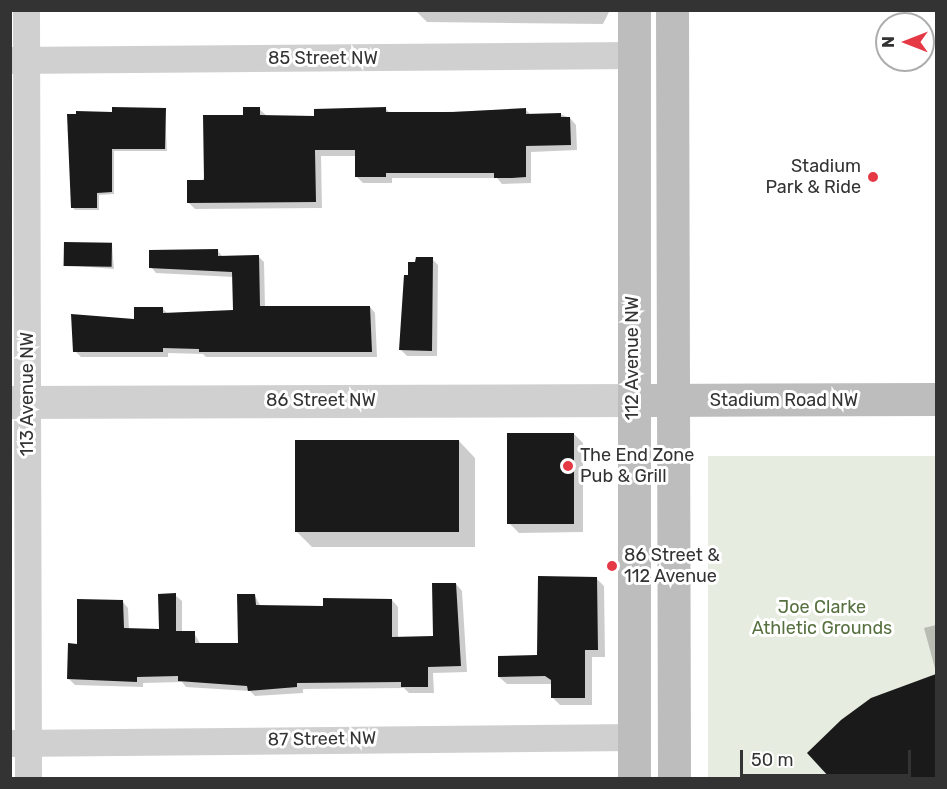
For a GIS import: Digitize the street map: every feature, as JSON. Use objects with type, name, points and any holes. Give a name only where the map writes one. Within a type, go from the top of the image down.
[{"type":"main road","name":"112 Avenue NW","points":[[634,10],[632,400],[634,778]]},
{"type":"main road","points":[[672,10],[674,778]]},
{"type":"main road","name":"Stadium Road NW","points":[[632,400],[936,399]]},
{"type":"street","name":"113 Avenue NW","points":[[26,10],[18,60],[19,743],[28,778]]},
{"type":"street","name":"85 Street NW","points":[[18,60],[635,55]]},
{"type":"street","name":"86 Street NW","points":[[19,402],[632,400]]},
{"type":"street","name":"87 Street NW","points":[[19,743],[634,737]]},
{"type":"green space","name":"Joe Clarke Athletic Grounds","points":[[708,456],[936,456],[936,778],[708,778]]},
{"type":"building","points":[[112,107],[166,108],[165,149],[112,149],[112,192],[97,193],[97,208],[71,208],[67,114],[76,114],[76,111],[112,112]]},
{"type":"building","points":[[243,107],[260,107],[260,115],[314,116],[314,109],[386,107],[386,112],[453,112],[526,108],[526,114],[561,113],[561,117],[570,117],[571,145],[526,146],[526,177],[512,178],[494,178],[494,173],[386,173],[386,177],[355,177],[355,150],[315,150],[316,202],[187,203],[187,180],[204,180],[203,115],[243,115]]},
{"type":"building","points":[[64,242],[112,243],[112,267],[64,266]]},
{"type":"building","points":[[218,249],[218,256],[259,255],[260,306],[370,306],[372,352],[199,352],[199,349],[163,348],[163,352],[73,352],[71,314],[134,319],[134,307],[163,307],[163,313],[233,310],[232,272],[149,268],[149,250]]},
{"type":"building","points":[[416,257],[433,257],[432,351],[399,350],[404,275],[408,275],[408,262],[415,262]]},
{"type":"building","points":[[507,433],[574,433],[574,524],[507,524]]},
{"type":"building","points":[[295,440],[459,440],[459,532],[295,532]]},
{"type":"building","points":[[538,576],[597,577],[598,650],[585,650],[585,698],[551,698],[551,680],[545,676],[498,677],[498,656],[537,655]]},
{"type":"building","points":[[432,583],[456,583],[461,666],[428,667],[428,687],[401,687],[401,682],[297,683],[297,687],[248,691],[247,686],[178,681],[178,676],[137,677],[137,682],[67,679],[68,643],[77,644],[77,599],[123,600],[124,628],[159,629],[158,594],[176,593],[176,631],[195,631],[195,643],[238,643],[237,594],[255,594],[256,605],[323,606],[323,598],[392,599],[392,637],[433,636]]},
{"type":"building","points":[[936,674],[936,778],[830,778],[807,753],[841,720],[871,698]]},
{"type":"place","name":"Stadium Park & Ride","points":[[873,177]]},
{"type":"place","name":"The End Zone Pub & Grill","points":[[568,466]]},
{"type":"place","name":"86 Street & 112 Avenue","points":[[612,566]]}]
